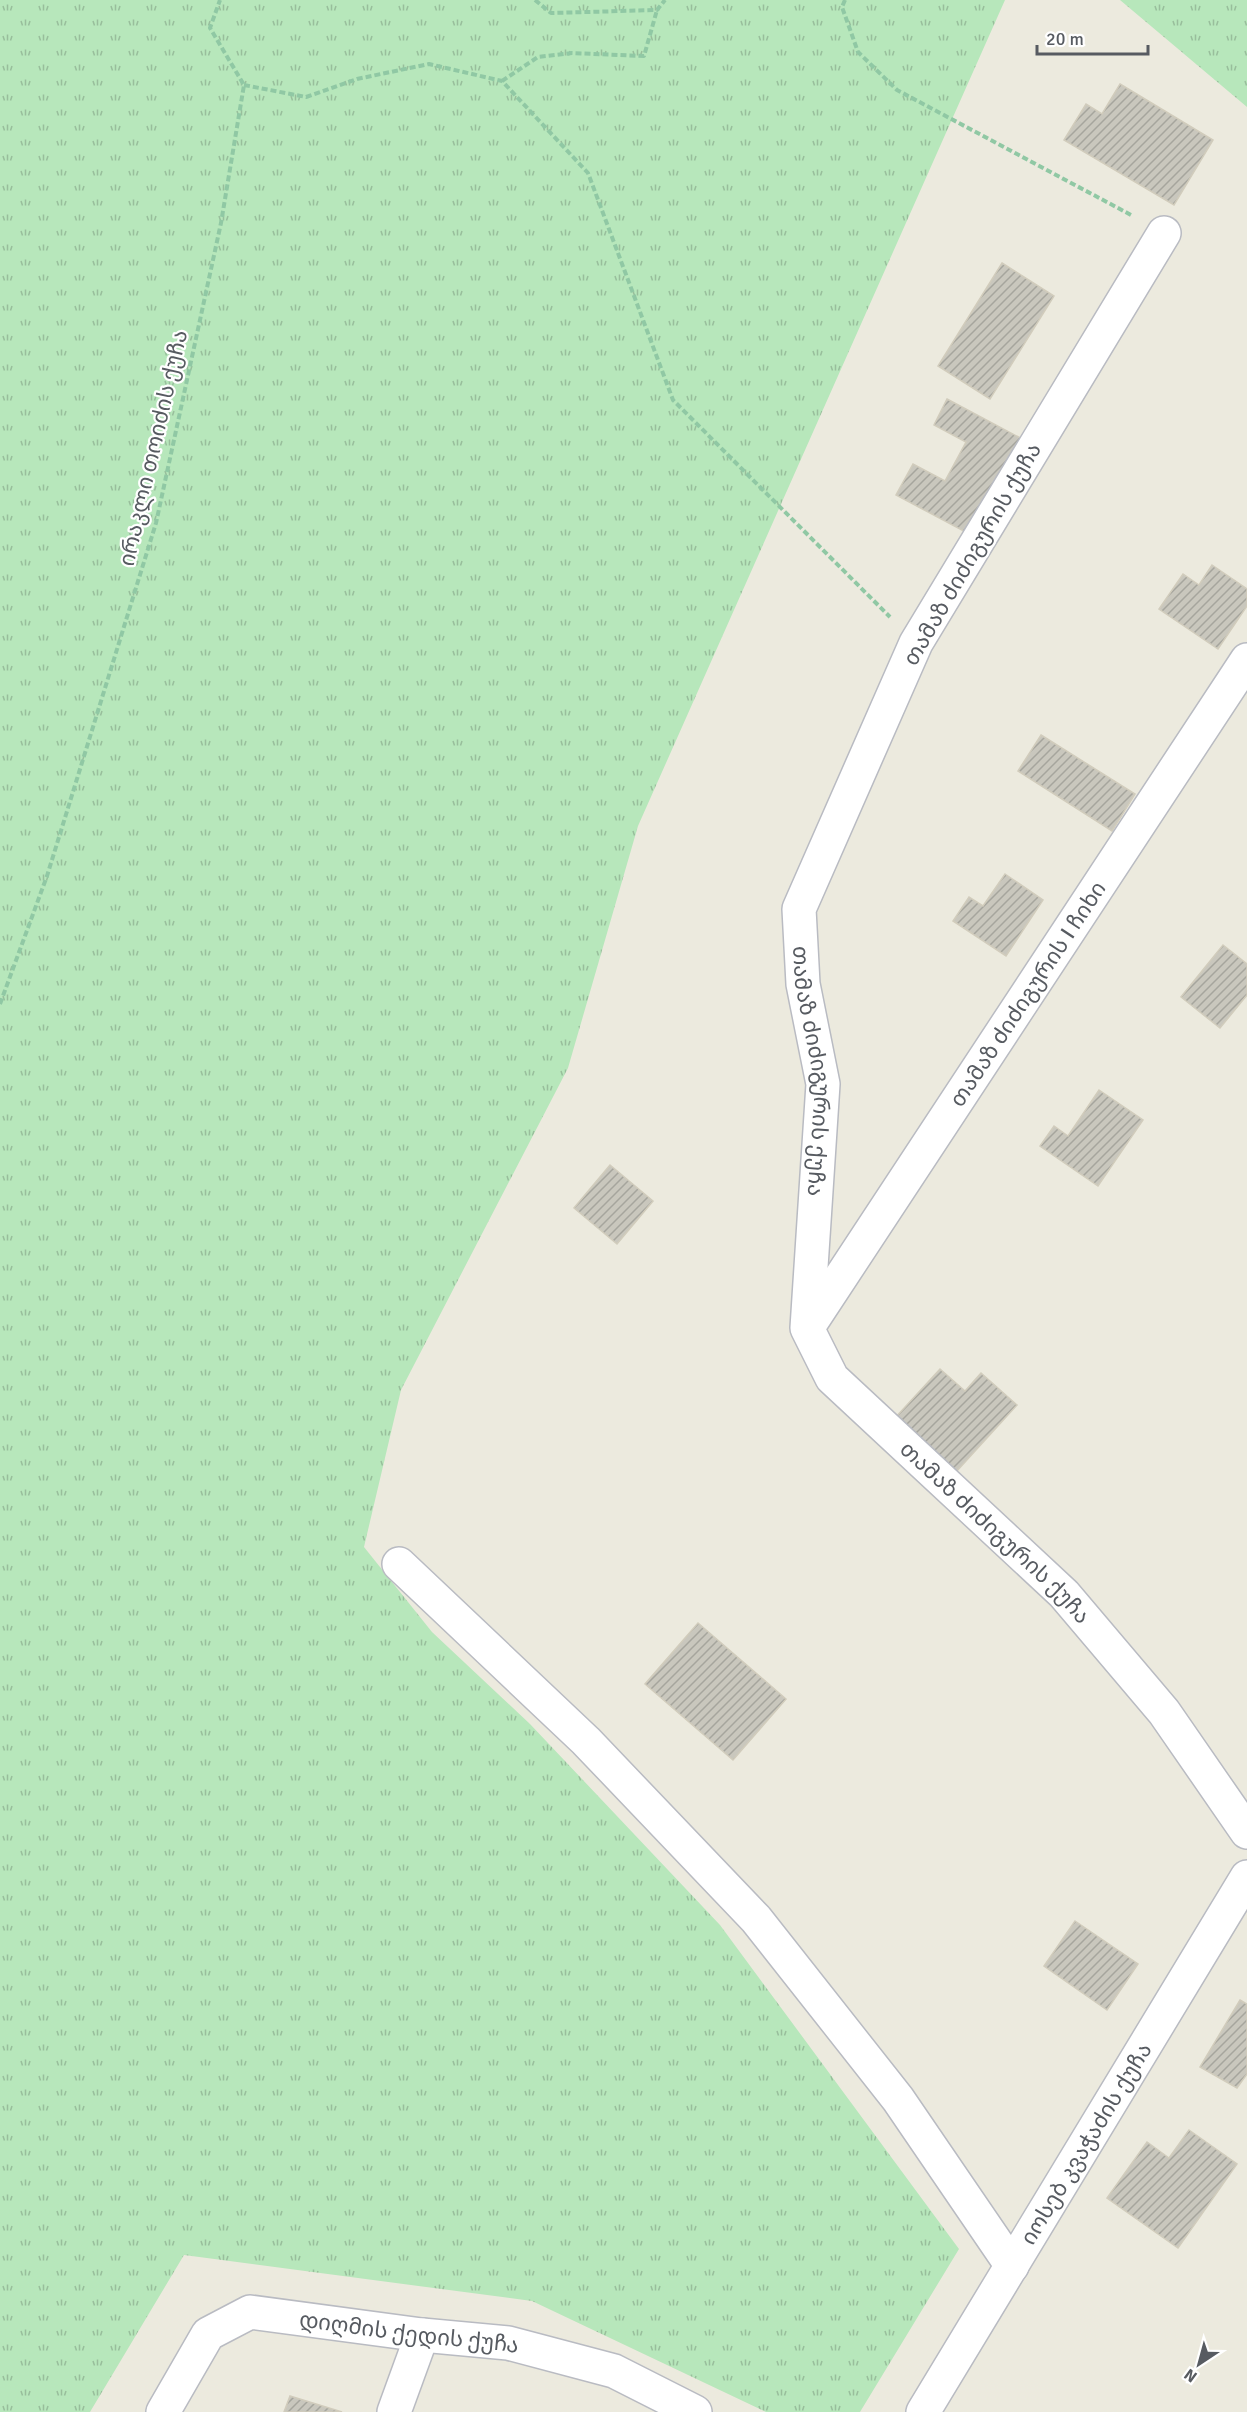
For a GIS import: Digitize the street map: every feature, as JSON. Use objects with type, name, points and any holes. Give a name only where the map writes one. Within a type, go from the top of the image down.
[{"type":"street","name":"თამაზ ძიძიგურის ქუჩა","points":[[1164,233],[916,643],[799,909],[803,984],[823,1084],[807,1328],[832,1378],[1064,1593],[1164,1712],[1247,1832]]},
{"type":"street","name":"თამაზ ძიძიგურის I ჩიხი","points":[[807,1328],[1247,660]]},
{"type":"street","points":[[399,1564],[586,1741],[756,1919],[897,2099],[1012,2266]]},
{"type":"street","name":"იოსებ კვაჭაძის ქუჩა","points":[[923,2412],[1247,1877]]},
{"type":"street","name":"დიღმის ქედის ქუჩა","points":[[163,2412],[208,2334],[250,2312],[422,2335],[508,2343],[614,2371],[695,2412]]},
{"type":"street","points":[[394,2412],[422,2335]]},
{"type":"path","points":[[220,0],[210,28],[244,85],[306,97],[357,79],[429,64],[502,81],[588,173],[673,400],[916,643]]},
{"type":"path","points":[[535,0],[551,13],[657,10]]},
{"type":"path","points":[[502,81],[538,57],[572,53],[644,56],[657,10],[665,0]]},
{"type":"path","points":[[845,0],[842,7],[858,52],[897,90],[1164,233]]},
{"type":"path","name":"ირაკლი თოიძის ქუჩა","points":[[0,1004],[47,876],[156,523],[221,223],[244,85]]},
{"type":"green space","points":[[0,0],[1005,0],[638,826],[568,1068],[401,1390],[364,1547],[432,1632],[530,1724],[720,1925],[959,2249],[860,2412],[766,2412],[532,2301],[184,2255],[90,2412],[0,2412]]},
{"type":"green space","points":[[1120,0],[1247,0],[1247,107]]},
{"type":"building","points":[[1120,84],[1213,140],[1174,205],[1064,140],[1086,104],[1102,114]]},
{"type":"building","points":[[1002,263],[1054,296],[990,399],[938,366]]},
{"type":"building","points":[[947,399],[1026,441],[975,537],[896,495],[913,464],[945,481],[966,442],[934,425]]},
{"type":"building","points":[[1212,565],[1247,589],[1247,606],[1218,649],[1159,609],[1183,574],[1199,585]]},
{"type":"building","points":[[1041,735],[1135,794],[1112,831],[1018,771]]},
{"type":"building","points":[[1005,874],[1043,900],[1006,956],[953,921],[969,897],[983,906]]},
{"type":"building","points":[[1223,945],[1247,964],[1247,995],[1220,1028],[1181,997]]},
{"type":"building","points":[[1099,1090],[1143,1120],[1098,1186],[1040,1146],[1054,1126],[1068,1136]]},
{"type":"building","points":[[610,1165],[653,1201],[617,1244],[574,1208]]},
{"type":"building","points":[[940,1369],[965,1391],[981,1373],[1017,1405],[956,1472],[895,1418]]},
{"type":"building","points":[[698,1623],[786,1699],[733,1760],[645,1684]]},
{"type":"building","points":[[1075,1921],[1138,1964],[1107,2010],[1044,1966]]},
{"type":"building","points":[[1240,2000],[1247,2004],[1247,2074],[1237,2088],[1200,2067]]},
{"type":"building","points":[[1189,2130],[1237,2164],[1178,2248],[1107,2198],[1147,2142],[1169,2158]]},
{"type":"building","points":[[290,2396],[342,2412],[284,2412]]}]
